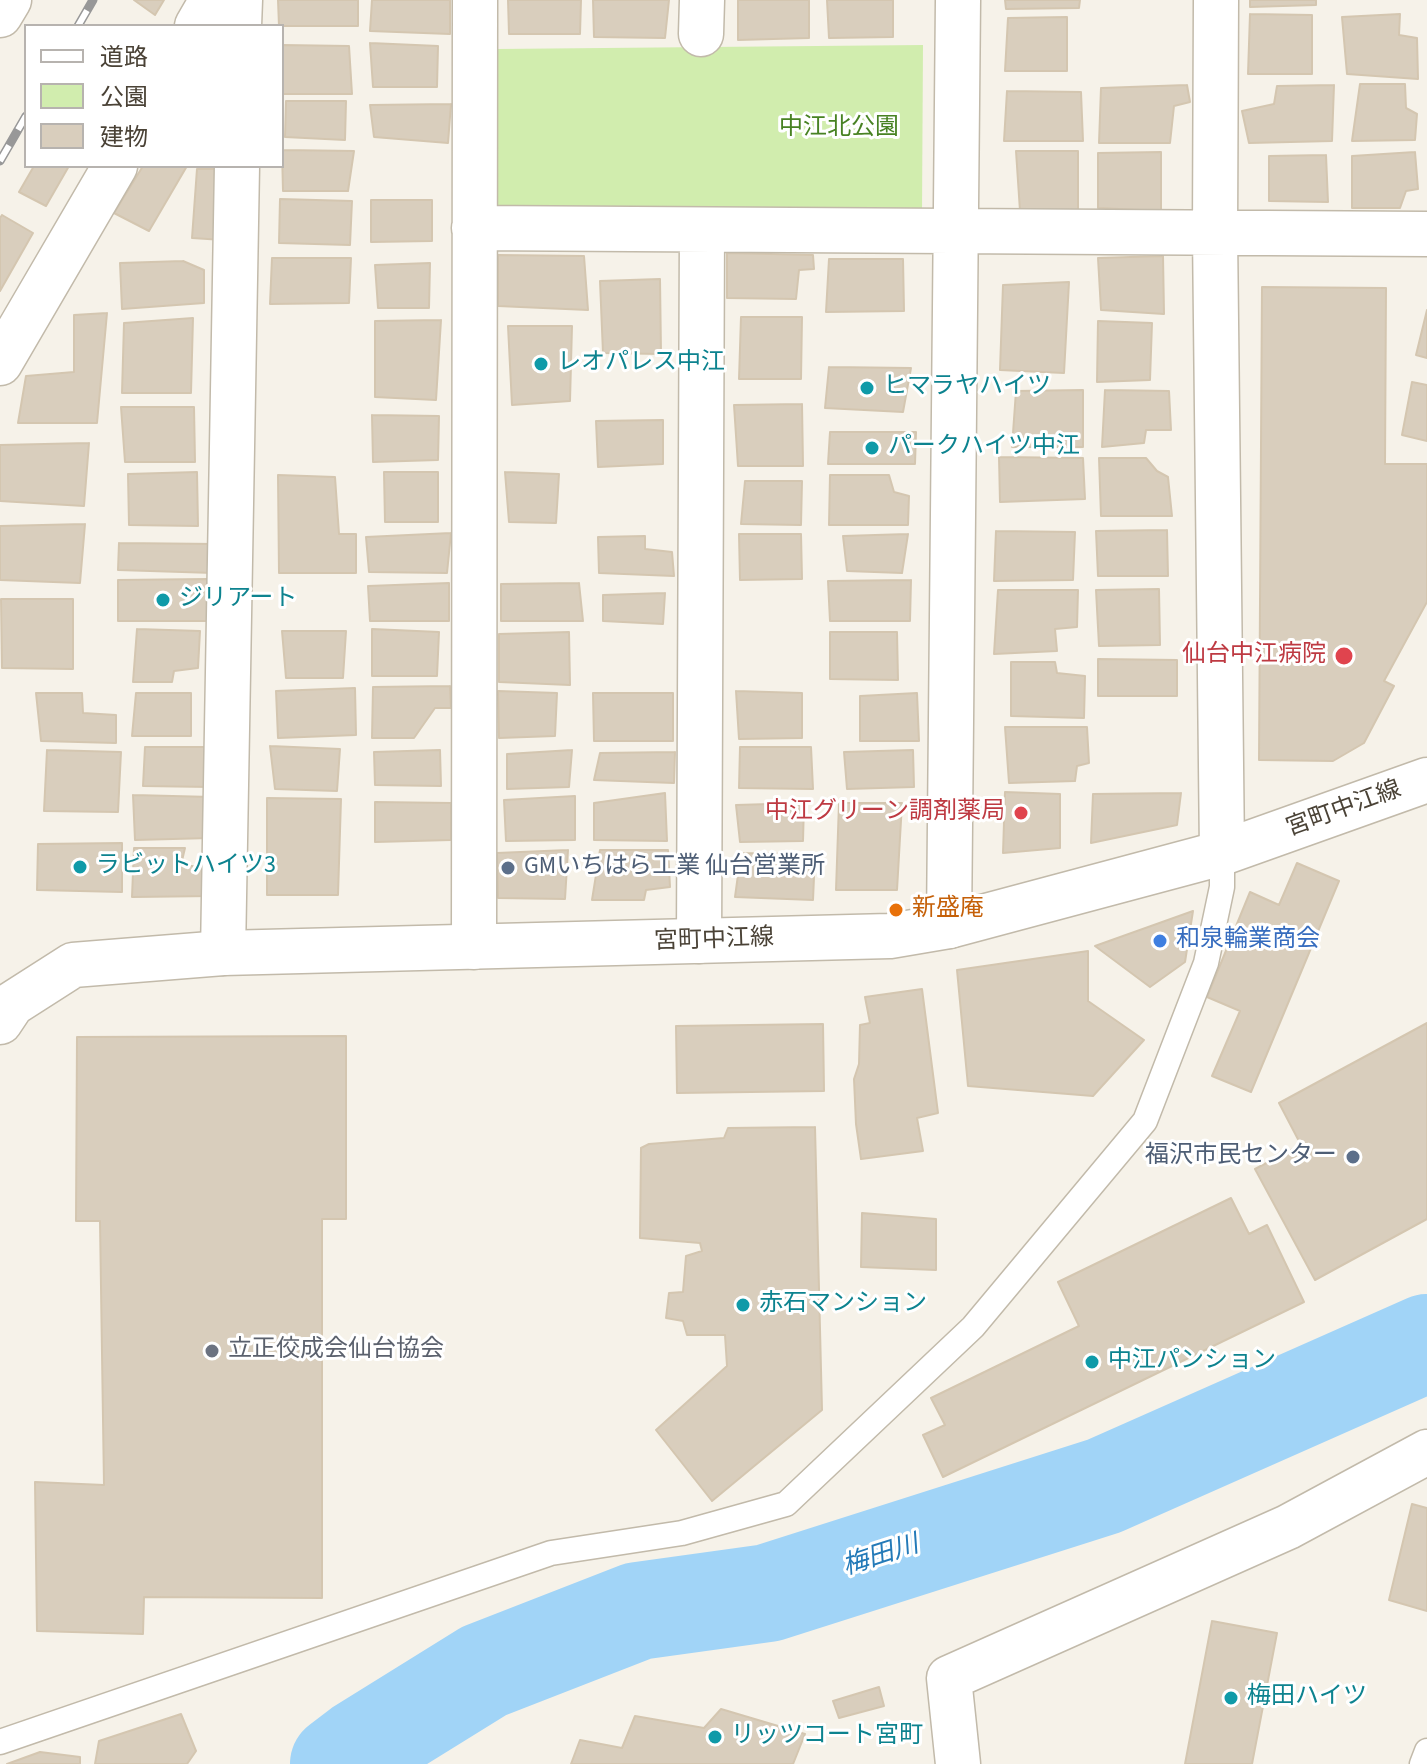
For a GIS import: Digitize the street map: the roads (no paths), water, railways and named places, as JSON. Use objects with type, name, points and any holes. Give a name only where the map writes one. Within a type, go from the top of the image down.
[{"type":"street","points":[[0,15],[9,0]]},
{"type":"street","points":[[198,24],[212,0]]},
{"type":"street","points":[[239,24],[240,0]]},
{"type":"street","points":[[474,947],[475,0]]},
{"type":"street","points":[[949,926],[958,0]]},
{"type":"street","points":[[1216,0],[1215,233],[1222,853]]},
{"type":"street","points":[[0,363],[114,168]]},
{"type":"street","points":[[223,953],[237,168]]},
{"type":"street","points":[[474,228],[1427,234]]},
{"type":"street","points":[[699,941],[702,230]]},
{"type":"street","name":"宮町中江線","points":[[0,1022],[12,1004],[73,965],[223,953],[890,936],[949,926],[1222,853],[1427,780]]},
{"type":"street","points":[[958,1764],[949,1678],[1288,1527],[1427,1452]]},
{"type":"lane","points":[[0,1742],[551,1553],[682,1533],[786,1504],[973,1327],[1145,1121],[1206,963],[1222,887],[1222,853]]},
{"type":"lane","points":[[1422,1764],[1427,1751]]},
{"type":"waterway","name":"梅田川","points":[[339,1764],[484,1671],[638,1611],[768,1593],[1104,1486],[1427,1343]]},
{"type":"railway","points":[[79,24],[93,0]]},
{"type":"railway","points":[[0,161],[24,119]]},
{"type":"place","name":"レオパレス中江","points":[[541,364]]},
{"type":"place","name":"ヒマラヤハイツ","points":[[867,388]]},
{"type":"place","name":"パークハイツ中江","points":[[872,448]]},
{"type":"place","name":"ジリアート","points":[[163,600]]},
{"type":"place","name":"仙台中江病院","points":[[1344,656]]},
{"type":"place","name":"中江グリーン調剤薬局","points":[[1021,813]]},
{"type":"place","name":"ラビットハイツ3","points":[[80,867]]},
{"type":"place","name":"GMいちはら工業 仙台営業所","points":[[508,868]]},
{"type":"place","name":"新盛庵","points":[[896,910]]},
{"type":"place","name":"和泉輪業商会","points":[[1160,941]]},
{"type":"place","name":"福沢市民センター","points":[[1353,1157]]},
{"type":"place","name":"赤石マンション","points":[[743,1305]]},
{"type":"place","name":"立正佼成会仙台協会","points":[[212,1351]]},
{"type":"place","name":"中江パンション","points":[[1092,1362]]},
{"type":"place","name":"梅田ハイツ","points":[[1231,1698]]},
{"type":"place","name":"リッツコート宮町","points":[[715,1737]]},
{"type":"park label","name":"中江北公園","points":[[839,129]]}]
